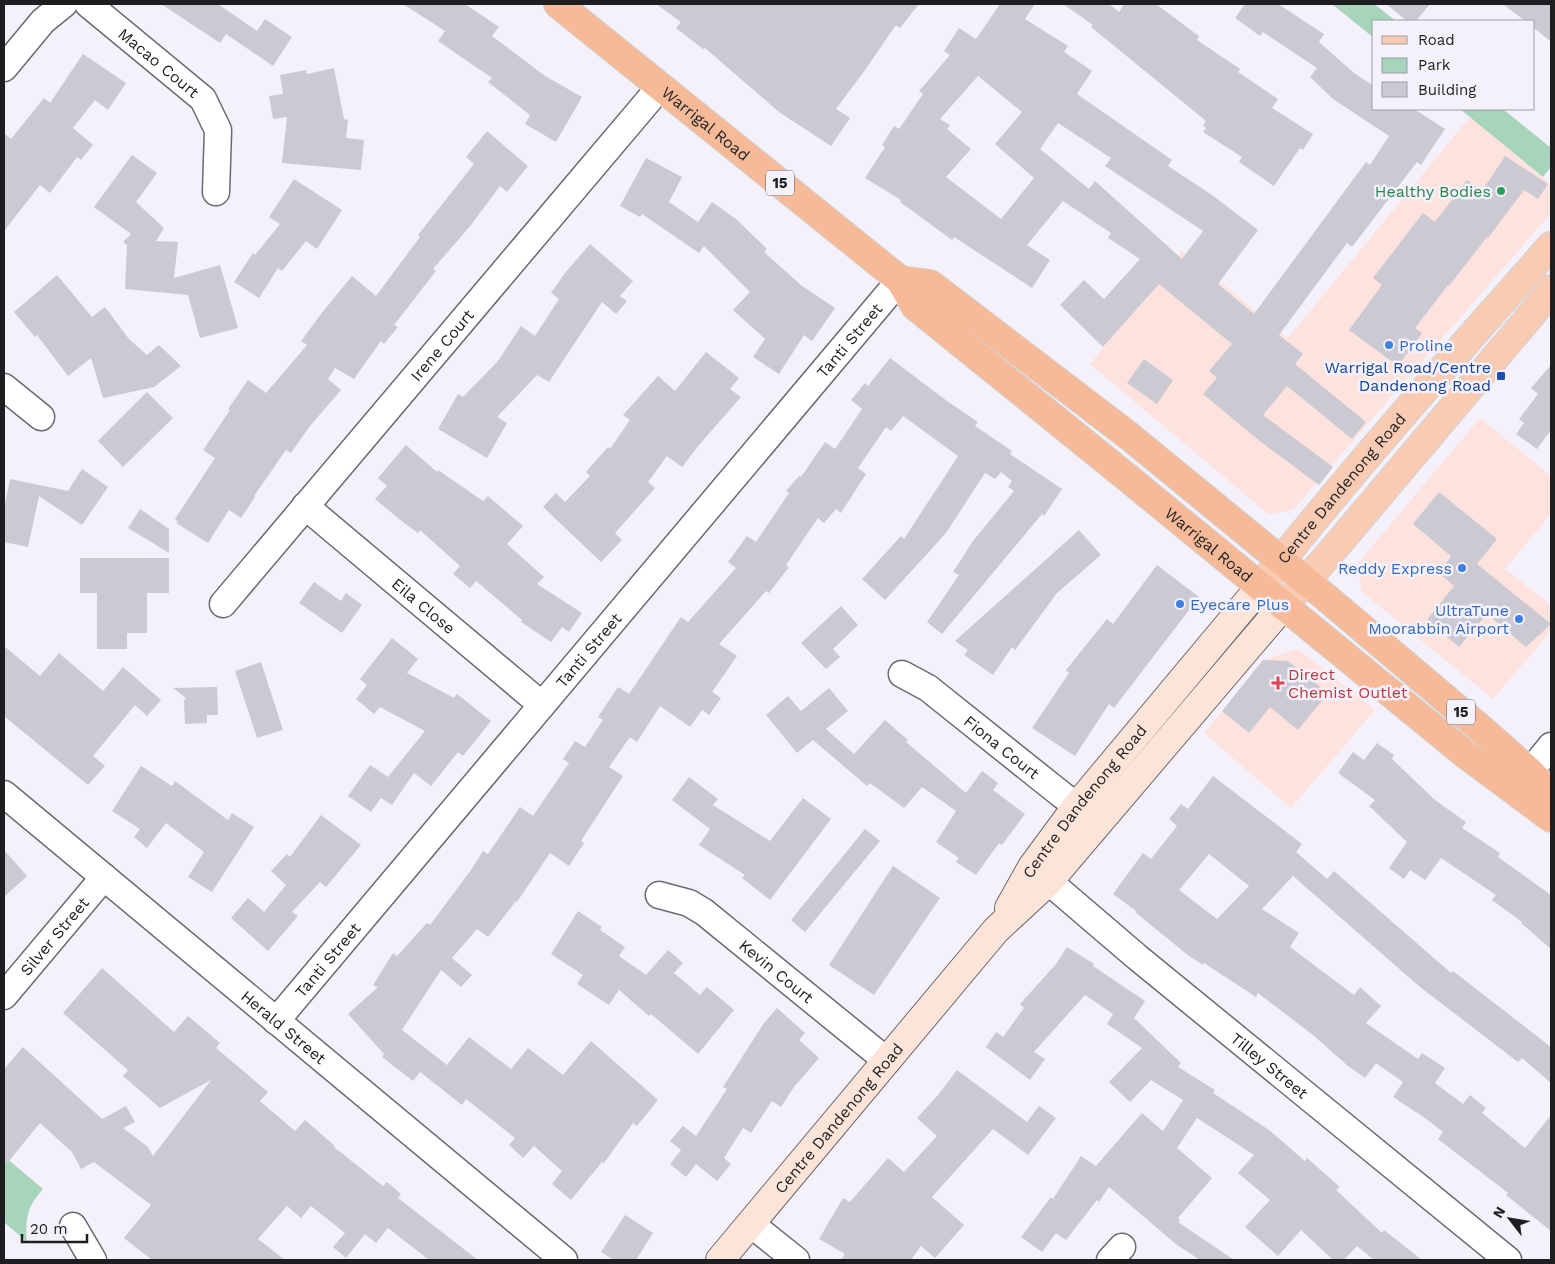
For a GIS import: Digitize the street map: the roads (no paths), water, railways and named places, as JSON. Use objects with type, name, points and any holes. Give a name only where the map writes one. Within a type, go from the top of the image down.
[{"type":"highway","name":"Warrigal Road","points":[[558,4],[900,280],[914,306],[1465,754],[1551,795]]},
{"type":"highway","name":"Warrigal Road","points":[[900,280],[930,284],[955,302],[1129,436],[1305,580],[1435,689],[1522,782],[1551,818]]},
{"type":"main road","name":"Centre Dandenong Road","points":[[720,1260],[996,930],[1040,874],[1077,806],[1406,409],[1551,246]]},
{"type":"main road","name":"Centre Dandenong Road","points":[[1040,874],[1099,822],[1305,580],[1327,557],[1551,289]]},
{"type":"street","points":[[4,68],[43,21],[64,4]]},
{"type":"street","name":"Macao Court","points":[[88,4],[203,99],[218,130],[216,192]]},
{"type":"street","name":"Irene Court","points":[[223,604],[660,86]]},
{"type":"street","name":"Tanti Street","points":[[276,1021],[900,280]]},
{"type":"street","points":[[4,387],[41,417]]},
{"type":"street","name":"Eila Close","points":[[306,506],[542,705]]},
{"type":"street","name":"Fiona Court","points":[[902,674],[928,688],[1099,822]]},
{"type":"street","points":[[1522,782],[1551,746]]},
{"type":"street","name":"Herald Street","points":[[4,794],[564,1260]]},
{"type":"street","name":"Tilley Street","points":[[1040,874],[1137,957],[1508,1260]]},
{"type":"street","name":"Silver Street","points":[[4,996],[104,877]]},
{"type":"street","name":"Kevin Court","points":[[659,895],[689,904],[704,912],[887,1061]]},
{"type":"street","points":[[751,1224],[796,1260]]},
{"type":"street","points":[[73,1226],[93,1260]]},
{"type":"place","name":"Healthy Bodies","points":[[1501,191]]},
{"type":"place","name":"Proline","points":[[1389,345]]},
{"type":"place","name":"Warrigal Road/Centre Dandenong Road","points":[[1501,376]]},
{"type":"place","name":"Reddy Express","points":[[1462,568]]},
{"type":"place","name":"Eyecare Plus","points":[[1180,604]]},
{"type":"place","name":"UltraTune Moorabbin Airport","points":[[1519,619]]},
{"type":"place","name":"Direct Chemist Outlet","points":[[1278,683]]}]
